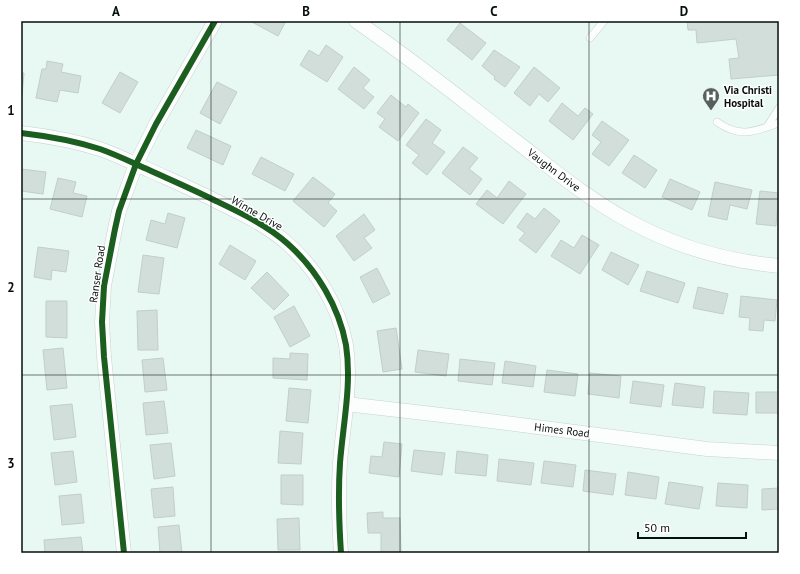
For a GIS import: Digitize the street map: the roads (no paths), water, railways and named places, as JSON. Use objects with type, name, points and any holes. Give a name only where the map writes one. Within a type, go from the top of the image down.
[{"type":"street","name":"Ranser Road","points":[[124,553],[105,364],[102,322],[104,286],[119,211],[136,164],[156,124],[215,21]]},
{"type":"street","name":"Vaughn Drive","points":[[356,21],[393,47],[562,176],[629,222],[692,249],[737,261],[779,266]]},
{"type":"street","name":"Winne Drive","points":[[21,133],[90,146],[136,164],[204,195],[243,214],[274,233],[300,255],[310,268],[328,296],[339,320],[346,345],[348,385],[339,477],[341,553]]},
{"type":"street","name":"Himes Road","points":[[346,404],[460,417],[707,449],[779,454]]},
{"type":"lane","points":[[590,38],[604,21]]},
{"type":"lane","points":[[767,127],[779,108]]},
{"type":"lane","points":[[717,122],[734,131],[743,133],[751,132],[779,122]]},
{"type":"place","name":"Via Christi Hospital","points":[[711,111]]}]
